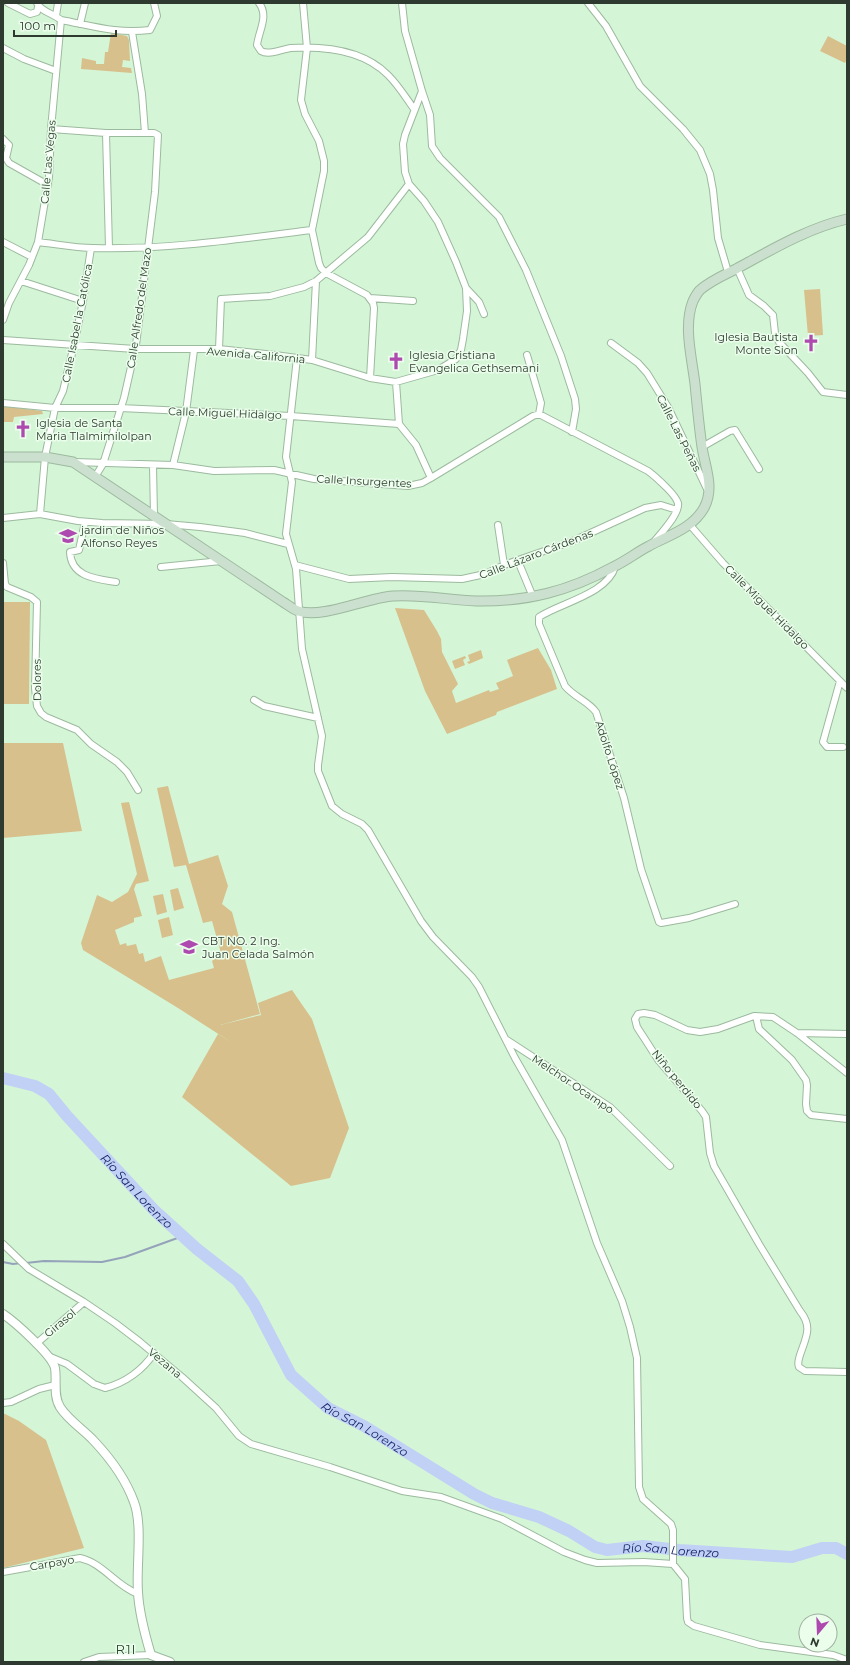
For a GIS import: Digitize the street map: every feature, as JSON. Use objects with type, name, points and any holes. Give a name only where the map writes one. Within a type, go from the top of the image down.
[{"type":"main road","points":[[73,462],[287,605],[299,611],[310,613],[320,612],[394,596],[496,601],[533,597],[568,588],[615,567],[652,544],[690,525],[703,510],[709,493],[709,483],[702,447],[689,332],[690,309],[702,288],[758,256],[823,226],[847,219]]},
{"type":"main road","name":"Calle Insurgentes","points":[[3,457],[45,457],[73,462]]},
{"type":"street","points":[[8,3],[30,14],[37,12],[38,5],[58,18],[120,32],[150,30],[156,16],[154,3]]},
{"type":"street","name":"Calle Las Vegas","points":[[3,320],[9,303],[21,282],[38,242],[48,185],[56,71],[58,3]]},
{"type":"street","points":[[80,24],[85,3]]},
{"type":"street","points":[[259,3],[264,16],[257,45],[261,51],[266,53],[289,48],[332,49],[363,58],[389,76],[400,88],[414,110]]},
{"type":"street","points":[[302,3],[307,48],[301,100],[305,114],[319,141],[324,161],[324,171],[312,230],[319,263],[326,273],[370,298],[413,301]]},
{"type":"street","points":[[402,3],[405,32],[430,115],[432,146],[436,152],[499,217],[526,270],[561,356],[576,404],[576,415],[572,432]]},
{"type":"street","points":[[588,3],[606,26],[640,86],[683,129],[700,150],[710,174],[718,238],[732,270],[749,295],[773,315],[777,338],[786,351],[808,373],[823,392],[847,395]]},
{"type":"street","points":[[51,129],[106,133],[145,133],[142,94],[132,32]]},
{"type":"street","points":[[3,48],[24,59],[56,71]]},
{"type":"street","name":"Avenida California","points":[[3,340],[135,349],[219,349],[312,360],[370,378],[396,382],[438,370],[456,359],[459,355],[464,339],[467,311],[466,288],[438,222],[424,201],[409,184],[405,172],[403,144],[406,130],[422,91]]},
{"type":"street","points":[[106,133],[109,248]]},
{"type":"street","name":"Calle Alfredo del Mazo","points":[[95,477],[103,464],[120,408],[135,349],[156,173],[157,134],[145,133]]},
{"type":"street","points":[[3,139],[9,146],[6,158],[9,163],[48,185]]},
{"type":"street","points":[[219,349],[222,299],[270,296],[304,287],[316,281],[368,237],[409,184]]},
{"type":"street","points":[[38,242],[91,248],[109,248],[208,243],[312,230]]},
{"type":"street","points":[[3,242],[32,257]]},
{"type":"street","name":"Calle Isabel la Católica","points":[[40,514],[45,457],[55,408],[63,391],[74,345],[83,301],[91,248]]},
{"type":"street","points":[[312,360],[316,281]]},
{"type":"street","points":[[21,282],[83,301]]},
{"type":"street","points":[[466,288],[479,302],[484,314]]},
{"type":"street","points":[[370,298],[374,308],[370,378]]},
{"type":"street","name":"Calle Las Peñas","points":[[611,343],[638,363],[647,373],[670,411],[709,493]]},
{"type":"street","points":[[173,465],[186,412],[194,350]]},
{"type":"street","points":[[528,355],[541,403],[539,414],[655,476],[677,501],[677,510],[673,518],[652,544]]},
{"type":"street","points":[[297,358],[286,457],[292,482],[286,526],[288,544],[295,565],[302,649],[322,736],[318,771],[332,806],[342,814],[359,822],[368,830],[421,921],[433,937],[472,977],[479,987],[562,1140],[597,1243],[622,1301],[630,1327],[637,1358],[639,1487],[643,1499],[671,1524],[673,1530],[673,1564],[685,1579],[688,1622],[694,1626],[760,1645],[833,1656],[847,1660]]},
{"type":"street","points":[[396,382],[399,424],[416,445],[431,478]]},
{"type":"street","name":"Calle Miguel Hidalgo","points":[[3,403],[55,408],[120,408],[291,416],[399,424]]},
{"type":"street","name":"Calle Insurgentes","points":[[73,462],[173,465],[214,471],[274,470],[314,478],[397,485],[415,485],[431,478],[533,416],[539,414]]},
{"type":"street","points":[[702,447],[730,431],[736,430],[759,468]]},
{"type":"street","points":[[153,465],[154,516]]},
{"type":"street","name":"Calle Lázaro Cárdenas","points":[[295,565],[349,579],[392,577],[454,580],[485,574],[504,565],[579,538],[645,508],[661,505],[677,510]]},
{"type":"street","points":[[3,518],[40,514],[85,522],[166,524],[239,532],[288,544]]},
{"type":"street","points":[[85,522],[81,547],[79,550],[70,552],[72,566],[89,576],[116,582]]},
{"type":"street","points":[[498,525],[504,565]]},
{"type":"street","name":"Calle Miguel Hidalgo","points":[[690,525],[723,563],[847,688]]},
{"type":"street","points":[[161,567],[221,561]]},
{"type":"street","points":[[518,561],[533,597]]},
{"type":"street","name":"Dolores","points":[[3,563],[7,587],[31,597],[37,602],[35,688],[37,706],[41,713],[46,718],[77,730],[92,744],[117,762],[138,790]]},
{"type":"street","name":"Adolfo López","points":[[615,567],[611,575],[598,587],[539,617],[538,624],[565,686],[572,693],[589,704],[596,712],[624,798],[641,869],[659,922],[661,923],[689,918],[735,904]]},
{"type":"street","points":[[840,681],[823,742],[827,747],[843,747]]},
{"type":"street","points":[[254,700],[264,706],[318,718]]},
{"type":"street","name":"Niño perdido","points":[[797,1033],[773,1017],[756,1016],[718,1029],[700,1032],[687,1030],[644,1012],[636,1016],[635,1022],[660,1061],[702,1110],[706,1117],[710,1153],[714,1166],[759,1244],[807,1319],[807,1333],[799,1359],[799,1367],[805,1371],[847,1372]]},
{"type":"street","points":[[756,1016],[759,1029],[792,1060],[806,1080],[808,1085],[806,1104],[807,1111],[811,1115],[847,1119]]},
{"type":"street","points":[[797,1033],[847,1034]]},
{"type":"street","points":[[797,1033],[847,1073]]},
{"type":"street","name":"Melchor Ocampo","points":[[506,1039],[610,1108],[670,1166]]},
{"type":"street","name":"Vezana","points":[[3,1244],[29,1269],[84,1302],[115,1323],[154,1353],[216,1408],[245,1441],[402,1491],[441,1497],[495,1516],[564,1552],[585,1560],[597,1563],[644,1562],[673,1564]]},
{"type":"street","name":"Girasol","points":[[36,1344],[84,1302]]},
{"type":"street","points":[[3,1314],[48,1356],[54,1367],[56,1394],[59,1406],[95,1442],[116,1468],[130,1491],[135,1503],[138,1519],[138,1594],[150,1655]]},
{"type":"street","points":[[48,1356],[61,1361],[94,1384],[105,1388],[133,1375],[144,1367],[154,1353]]},
{"type":"street","points":[[3,1403],[11,1402],[39,1389],[56,1384]]},
{"type":"street","name":"Carpayo","points":[[3,1572],[80,1558],[90,1561],[124,1588],[138,1594]]},
{"type":"street","points":[[84,1662],[99,1657],[150,1655],[170,1662]]},
{"type":"shaded area","points":[[111,33],[127,36],[129,40],[130,61],[123,60],[122,67],[131,68],[132,73],[81,69],[82,58],[96,61],[96,64],[104,64],[105,52],[108,52]]},
{"type":"shaded area","points":[[828,36],[847,46],[847,59],[845,63],[820,51]]},
{"type":"shaded area","points":[[820,289],[823,335],[808,336],[804,290]]},
{"type":"shaded area","points":[[3,406],[42,411],[43,414],[14,417],[13,422],[3,422]]},
{"type":"shaded area","points":[[3,602],[30,602],[29,704],[3,704]]},
{"type":"shaded area","points":[[395,608],[424,610],[441,639],[442,652],[458,684],[452,691],[456,703],[489,690],[490,692],[499,689],[496,683],[513,676],[507,660],[538,648],[551,670],[557,689],[497,712],[496,715],[447,734],[425,691]]},
{"type":"shaded area","points":[[481,650],[483,658],[469,664],[467,662],[470,661],[468,655]]},
{"type":"shaded area","points":[[465,656],[466,658],[463,660],[465,665],[455,669],[452,661]]},
{"type":"shaded area","points":[[3,743],[63,743],[82,831],[3,838]]},
{"type":"shaded area","points":[[168,786],[189,864],[218,855],[228,886],[222,904],[232,912],[260,1014],[220,1025],[261,1015],[258,1003],[292,990],[312,1019],[349,1128],[330,1178],[291,1186],[182,1097],[218,1034],[234,1044],[178,1008],[83,950],[81,943],[97,895],[112,902],[128,892],[137,874],[121,803],[129,802],[149,881],[136,884],[134,889],[142,916],[134,918],[134,922],[115,930],[120,945],[126,943],[127,946],[136,944],[139,954],[143,953],[145,962],[161,956],[169,980],[214,968],[212,961],[221,953],[212,921],[203,923],[186,865],[174,867],[157,788]]},
{"type":"shaded area","points":[[178,888],[184,908],[174,911],[170,890]]},
{"type":"shaded area","points":[[163,894],[167,912],[157,915],[153,896]]},
{"type":"shaded area","points":[[169,917],[173,935],[162,938],[158,920]]},
{"type":"shaded area","points":[[3,1413],[19,1421],[46,1440],[84,1548],[3,1568]]},
{"type":"waterway","name":"Río San Lorenzo","points":[[3,1078],[35,1086],[49,1094],[67,1116],[155,1211],[197,1249],[238,1281],[254,1304],[291,1375],[328,1408],[364,1426],[474,1494],[492,1503],[539,1517],[569,1531],[595,1547],[607,1550],[643,1546],[679,1550],[792,1557],[822,1548],[836,1548],[847,1554]]},
{"type":"waterway","points":[[26,1263],[44,1261],[102,1262],[125,1257],[183,1236]]},
{"type":"waterway","points":[[3,1262],[13,1264],[22,1263]]},
{"type":"place","name":"Iglesia Bautista Monte Sion","points":[[811,343]]},
{"type":"place","name":"Iglesia Cristiana Evangelica Gethsemani","points":[[396,361]]},
{"type":"place","name":"Iglesia de Santa Maria Tlalmimilolpan","points":[[23,429]]},
{"type":"place","name":"jardin de Niños Alfonso Reyes","points":[[68,536]]},
{"type":"place","name":"CBT NO. 2 Ing. Juan Celada Salmón","points":[[189,947]]},
{"type":"district","name":"R1I","points":[[126,1649]]}]
